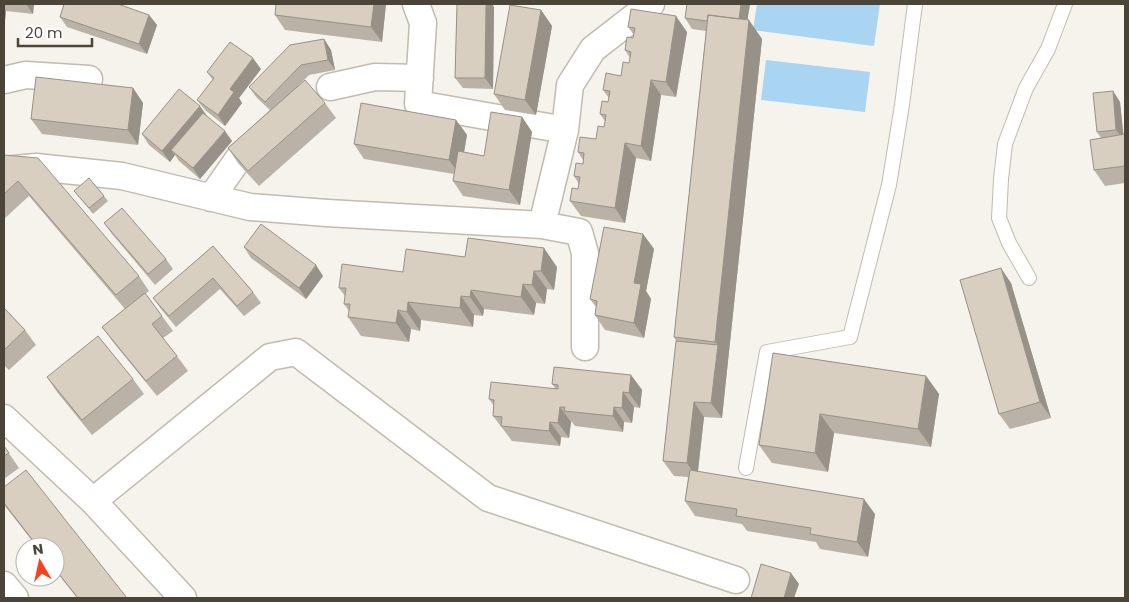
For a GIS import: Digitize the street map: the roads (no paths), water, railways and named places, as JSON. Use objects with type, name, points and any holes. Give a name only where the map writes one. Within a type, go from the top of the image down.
[{"type":"street","points":[[416,4],[423,23],[418,104],[565,130]]},
{"type":"street","points":[[542,225],[565,130],[570,85],[593,48],[651,4]]},
{"type":"street","points":[[4,80],[26,75],[89,79]]},
{"type":"street","points":[[330,87],[375,77],[420,78]]},
{"type":"street","points":[[211,198],[239,158]]},
{"type":"street","points":[[4,170],[36,167],[122,176],[250,207],[542,225],[579,232],[584,253],[586,347]]},
{"type":"street","points":[[93,501],[270,357],[296,352],[488,498],[736,580]]},
{"type":"street","points":[[4,418],[93,501],[183,598]]},
{"type":"street","points":[[4,585],[16,598]]},
{"type":"lane","points":[[746,468],[766,352],[850,337],[889,185],[902,105],[914,4]]},
{"type":"lane","points":[[1029,278],[1009,243],[999,218],[1005,144],[1026,88],[1048,49],[1064,4]]},
{"type":"water","points":[[757,4],[880,4],[874,46],[753,30]]},
{"type":"water","points":[[766,60],[870,72],[865,112],[761,100]]}]
